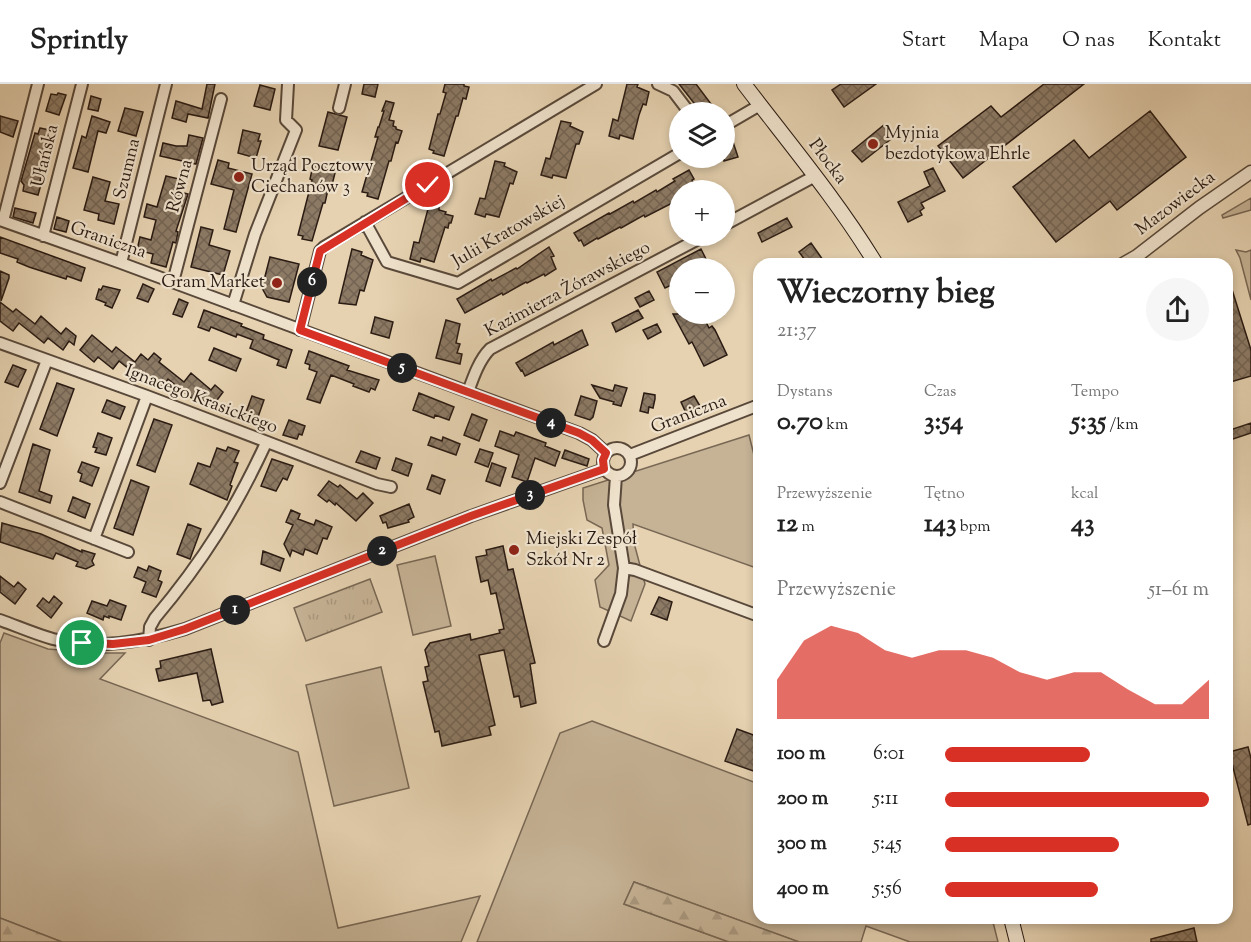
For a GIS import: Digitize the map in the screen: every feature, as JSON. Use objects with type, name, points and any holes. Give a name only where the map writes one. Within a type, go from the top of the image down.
[{"type":"main road","name":"Płocka","points":[[744,84],[815,176],[872,258]]},
{"type":"main road","points":[[1012,924],[1017,942]]},
{"type":"street","points":[[2,221],[38,84]]},
{"type":"street","name":"Ułańska","points":[[44,236],[81,84]]},
{"type":"street","name":"Szumna","points":[[121,263],[166,84]]},
{"type":"street","points":[[233,305],[255,234],[297,130],[286,120],[288,84]]},
{"type":"street","points":[[339,108],[345,84]]},
{"type":"street","points":[[300,330],[320,251],[596,84]]},
{"type":"street","points":[[658,84],[673,92],[681,102]]},
{"type":"street","name":"Równa","points":[[173,282],[221,99]]},
{"type":"street","points":[[735,120],[760,105]]},
{"type":"street","name":"Julii Kratowskiej","points":[[365,222],[387,262],[458,283],[669,159]]},
{"type":"street","name":"Mazowiecka","points":[[1134,258],[1251,172]]},
{"type":"street","points":[[735,219],[815,176]]},
{"type":"street","name":"Graniczna","points":[[2,221],[579,433],[592,440],[606,453]]},
{"type":"street","name":"Kazimierza Żórawskiego","points":[[468,392],[472,380],[490,349],[685,246]]},
{"type":"street","name":"Ignacego Krasickiego","points":[[0,343],[147,396],[376,484],[391,487]]},
{"type":"street","points":[[0,483],[47,360]]},
{"type":"street","points":[[94,539],[147,396]]},
{"type":"street","name":"Graniczna","points":[[630,456],[753,407]]},
{"type":"street","points":[[149,640],[150,627],[155,618],[202,560],[226,522],[266,442]]},
{"type":"street","points":[[611,448],[621,448],[630,456],[632,462],[628,471],[616,476],[604,469],[603,460],[611,448]]},
{"type":"street","points":[[0,620],[66,642],[113,644],[149,640],[185,629],[471,516],[604,469]]},
{"type":"street","points":[[604,641],[621,594],[624,568],[614,505],[616,476]]},
{"type":"street","points":[[0,502],[128,552]]},
{"type":"street","points":[[624,568],[753,614]]},
{"type":"green space","points":[[1251,198],[1251,210],[1223,218],[1222,215]]},
{"type":"green space","points":[[1236,250],[1246,252],[1251,250],[1251,300],[1240,258]]},
{"type":"green space","points":[[749,435],[753,451],[753,567],[633,524],[634,543],[645,584],[631,621],[600,607],[595,580],[609,565],[602,528],[587,520],[583,488]]},
{"type":"green space","points":[[435,556],[451,626],[413,635],[397,565]]},
{"type":"green space","points":[[370,579],[382,612],[306,641],[294,608]]},
{"type":"green space","points":[[4,633],[48,649],[125,653],[100,679],[298,752],[338,928],[480,896],[461,942],[62,942],[0,918],[0,643]]},
{"type":"green space","points":[[381,667],[409,788],[334,806],[306,685]]},
{"type":"green space","points":[[592,721],[753,782],[753,924],[994,924],[998,942],[910,942],[866,926],[861,942],[799,942],[634,882],[624,904],[729,942],[477,942],[560,733]]},
{"type":"green space","points":[[634,882],[799,942],[729,942],[624,904]]},
{"type":"green space","points":[[0,918],[62,942],[0,942]]},
{"type":"building","points":[[207,84],[215,84],[208,118],[188,114],[186,122],[172,118],[176,101],[202,109]]},
{"type":"building","points":[[364,84],[378,84],[375,97],[362,94]]},
{"type":"building","points":[[445,84],[464,84],[469,87],[466,99],[463,98],[458,116],[456,116],[444,156],[433,153],[434,151],[429,149],[446,93],[443,92]]},
{"type":"building","points":[[627,84],[638,84],[637,87],[649,92],[646,105],[643,104],[639,115],[633,139],[620,135],[619,139],[609,136],[613,119],[618,121]]},
{"type":"building","points":[[679,84],[696,84],[710,102],[693,102]]},
{"type":"building","points":[[841,84],[876,84],[844,107],[832,90]]},
{"type":"building","points":[[1044,84],[1084,84],[963,178],[938,146],[991,106],[1001,117]]},
{"type":"building","points":[[260,85],[275,89],[270,110],[254,106]]},
{"type":"building","points":[[58,93],[66,95],[59,115],[46,111],[51,94],[57,95]]},
{"type":"building","points":[[91,96],[101,99],[98,111],[88,109]]},
{"type":"building","points":[[386,101],[394,103],[389,120],[394,121],[393,126],[402,131],[398,143],[396,142],[391,161],[389,161],[378,199],[362,192]]},
{"type":"building","points":[[125,108],[143,112],[136,136],[118,131]]},
{"type":"building","points":[[1150,111],[1186,157],[1117,210],[1110,201],[1056,242],[1013,187],[1074,140],[1089,158]]},
{"type":"building","points":[[328,112],[347,117],[338,150],[319,146]]},
{"type":"building","points":[[0,116],[18,121],[13,137],[0,132]]},
{"type":"building","points":[[92,116],[110,122],[106,133],[98,131],[88,172],[73,168],[82,136],[86,138]]},
{"type":"building","points":[[561,121],[571,123],[570,126],[583,132],[579,144],[576,144],[566,178],[553,175],[552,178],[541,175],[546,158],[550,159]]},
{"type":"building","name":"Myjnia bezdotykowa Ehrle","points":[[885,124],[895,136],[862,162],[852,151]]},
{"type":"building","points":[[40,128],[50,130],[39,174],[41,175],[40,181],[42,181],[38,195],[23,191],[24,185],[21,181],[35,133],[38,134]]},
{"type":"building","points":[[243,130],[260,134],[258,141],[261,141],[256,158],[238,153]]},
{"type":"building","points":[[189,135],[203,138],[196,164],[160,156],[163,143],[187,146]]},
{"type":"building","points":[[218,160],[229,163],[228,168],[252,174],[236,232],[224,229],[234,190],[211,184]]},
{"type":"building","points":[[495,161],[505,163],[504,166],[517,172],[513,184],[510,183],[499,217],[486,214],[485,217],[475,214],[480,198],[485,199]]},
{"type":"building","points":[[315,163],[327,166],[326,169],[335,173],[332,185],[329,185],[312,241],[302,239],[303,236],[298,235]]},
{"type":"building","points":[[933,168],[945,191],[921,203],[924,208],[920,211],[922,215],[908,222],[898,202],[930,186],[924,172]]},
{"type":"building","points":[[689,170],[694,179],[674,180]]},
{"type":"building","points":[[166,176],[179,179],[176,191],[188,194],[176,231],[178,232],[176,243],[173,242],[166,267],[151,263],[153,254],[137,250],[140,237],[151,240],[156,220],[144,217],[147,204],[157,207]]},
{"type":"building","points":[[93,177],[110,182],[105,201],[119,204],[114,224],[98,220],[99,214],[84,210]]},
{"type":"building","points":[[669,185],[669,205],[584,246],[574,233],[633,201],[634,203],[656,190],[657,192]]},
{"type":"building","points":[[429,205],[439,207],[439,210],[446,212],[445,214],[453,216],[448,228],[445,227],[434,262],[421,258],[420,262],[410,259],[414,242],[419,243]]},
{"type":"building","points":[[15,208],[36,213],[33,223],[13,217]]},
{"type":"building","points":[[57,217],[69,221],[66,232],[54,229]]},
{"type":"building","points":[[787,218],[792,227],[762,242],[758,233]]},
{"type":"building","points":[[201,227],[213,230],[209,245],[230,251],[223,275],[191,267]]},
{"type":"building","points":[[0,237],[85,268],[81,281],[67,276],[66,279],[29,267],[17,262],[18,259],[0,253]]},
{"type":"building","points":[[811,243],[822,258],[804,258],[799,252]]},
{"type":"building","points":[[549,247],[554,256],[551,257],[556,269],[503,295],[502,293],[465,313],[457,299],[491,279],[492,281],[517,269]]},
{"type":"building","points":[[352,249],[362,252],[361,255],[373,260],[364,291],[360,290],[356,305],[339,303]]},
{"type":"building","points":[[701,249],[706,258],[684,258]]},
{"type":"building","points":[[270,257],[299,264],[289,302],[267,297],[262,288]]},
{"type":"building","points":[[669,266],[669,286],[665,288],[657,272]]},
{"type":"building","points":[[0,271],[9,275],[1,301]]},
{"type":"building","points":[[143,284],[154,289],[148,302],[137,298]]},
{"type":"building","points":[[103,286],[120,290],[112,308],[96,299],[99,289],[101,290]]},
{"type":"building","points":[[649,291],[654,300],[640,307],[635,298]]},
{"type":"building","points":[[1233,293],[1251,350],[1251,376],[1233,381]]},
{"type":"building","points":[[179,299],[188,303],[182,317],[173,314]]},
{"type":"building","points":[[0,302],[13,312],[16,309],[35,324],[41,316],[61,334],[66,328],[76,336],[74,345],[69,341],[63,350],[48,338],[44,343],[19,323],[13,331],[0,321]]},
{"type":"building","points":[[204,310],[242,324],[241,326],[264,335],[263,339],[292,350],[286,368],[277,365],[279,360],[250,348],[253,340],[237,334],[236,337],[211,327],[209,331],[198,327]]},
{"type":"building","points":[[638,310],[643,318],[616,332],[612,323]]},
{"type":"building","points":[[375,317],[393,322],[389,338],[371,333]]},
{"type":"building","points":[[446,320],[460,324],[456,343],[460,344],[457,353],[462,354],[460,364],[436,358]]},
{"type":"building","points":[[657,324],[661,332],[648,339],[643,330]]},
{"type":"building","points":[[678,324],[707,324],[709,328],[712,326],[715,330],[727,355],[704,366],[692,342],[689,344]]},
{"type":"building","points":[[582,330],[588,345],[525,376],[516,363],[553,342],[554,345]]},
{"type":"building","points":[[92,335],[112,352],[116,347],[135,362],[141,354],[148,360],[154,353],[161,359],[159,362],[184,382],[191,373],[211,390],[215,385],[223,392],[212,407],[197,395],[194,400],[168,379],[162,388],[147,376],[144,381],[119,361],[113,369],[98,357],[94,362],[80,350]]},
{"type":"building","points":[[214,348],[241,359],[236,371],[209,360]]},
{"type":"building","points":[[309,351],[349,366],[347,370],[379,380],[375,390],[371,388],[369,392],[331,375],[320,403],[307,399],[317,372],[309,369],[310,365],[305,363]]},
{"type":"building","points":[[13,365],[26,370],[18,387],[5,382]]},
{"type":"building","points":[[57,383],[74,389],[57,436],[40,429]]},
{"type":"building","points":[[592,385],[613,391],[615,385],[627,388],[621,406],[600,398]]},
{"type":"building","points":[[419,393],[454,407],[449,420],[435,415],[434,418],[413,410]]},
{"type":"building","points":[[644,393],[655,395],[653,408],[649,407],[648,413],[640,411]]},
{"type":"building","points":[[252,396],[264,400],[257,420],[245,415]]},
{"type":"building","points":[[581,396],[597,401],[590,420],[575,415]]},
{"type":"building","points":[[694,396],[700,406],[686,413],[681,402]]},
{"type":"building","points":[[107,400],[125,407],[120,419],[102,412]]},
{"type":"building","points":[[472,414],[487,420],[479,441],[464,435]]},
{"type":"building","points":[[154,419],[172,425],[155,472],[137,465]]},
{"type":"building","points":[[289,420],[305,426],[302,435],[299,434],[297,439],[283,435]]},
{"type":"building","points":[[1251,423],[1251,433],[1233,439],[1233,429]]},
{"type":"building","points":[[500,431],[514,436],[516,432],[546,443],[545,446],[560,452],[555,466],[535,458],[527,482],[512,477],[519,455],[495,446]]},
{"type":"building","points":[[98,433],[112,438],[106,455],[95,452],[97,448],[93,447]]},
{"type":"building","points":[[431,437],[442,441],[443,437],[460,444],[456,455],[428,445]]},
{"type":"building","points":[[33,444],[50,450],[39,491],[52,496],[50,503],[19,492]]},
{"type":"building","points":[[228,447],[239,451],[234,462],[238,463],[227,500],[190,484],[198,463],[210,467],[217,448],[226,451]]},
{"type":"building","points":[[480,449],[493,453],[488,467],[475,462]]},
{"type":"building","points":[[565,450],[589,459],[587,466],[562,458]]},
{"type":"building","points":[[361,451],[380,458],[376,469],[356,462]]},
{"type":"building","points":[[396,458],[412,464],[408,476],[392,470]]},
{"type":"building","points":[[272,459],[293,466],[287,480],[283,478],[276,491],[261,486]]},
{"type":"building","points":[[82,462],[99,468],[92,486],[80,481],[82,474],[78,472]]},
{"type":"building","points":[[492,463],[506,468],[500,486],[486,481]]},
{"type":"building","points":[[432,475],[445,480],[440,494],[427,489]]},
{"type":"building","points":[[131,480],[149,487],[133,535],[114,528]]},
{"type":"building","points":[[329,481],[338,487],[340,485],[357,499],[363,493],[373,503],[356,521],[336,503],[335,505],[329,500],[327,502],[318,495]]},
{"type":"building","points":[[73,497],[90,504],[85,518],[68,511]]},
{"type":"building","points":[[409,504],[414,517],[408,520],[409,522],[388,528],[386,522],[383,523],[380,516]]},
{"type":"building","points":[[291,510],[300,514],[298,519],[314,525],[316,520],[332,527],[327,539],[323,538],[317,554],[305,549],[303,555],[292,550],[290,556],[284,544],[293,525],[286,522]]},
{"type":"building","points":[[2,523],[41,534],[82,552],[82,550],[95,554],[92,561],[94,565],[86,569],[76,566],[78,562],[56,553],[53,559],[0,542]]},
{"type":"building","points":[[188,524],[201,529],[190,559],[177,554]]},
{"type":"building","points":[[503,546],[508,570],[513,569],[535,663],[530,664],[536,703],[521,707],[519,696],[514,697],[504,650],[479,655],[495,725],[489,727],[491,735],[442,746],[439,731],[435,732],[423,682],[428,681],[425,667],[429,666],[425,650],[430,643],[470,634],[471,640],[500,633],[499,630],[504,629],[496,593],[491,594],[488,580],[481,582],[476,557],[487,555],[486,550]]},
{"type":"building","points":[[263,551],[284,559],[280,571],[261,564]]},
{"type":"building","points":[[149,566],[161,571],[158,580],[162,582],[156,597],[142,592],[146,582],[134,577],[138,567],[147,571]]},
{"type":"building","points":[[0,576],[14,587],[18,582],[26,589],[15,604],[0,592]]},
{"type":"building","points":[[54,596],[62,603],[51,618],[37,606],[43,598],[49,603]]},
{"type":"building","points":[[659,597],[672,602],[667,620],[651,614]]},
{"type":"building","points":[[110,600],[126,606],[121,620],[104,616],[103,620],[87,613],[92,601],[107,606]]},
{"type":"building","points":[[211,649],[223,702],[212,705],[210,700],[203,701],[197,673],[159,681],[156,669],[161,668],[160,661]]},
{"type":"building","points":[[737,729],[753,735],[753,771],[725,761]]},
{"type":"building","points":[[1248,747],[1251,758],[1251,824],[1248,825],[1233,767],[1233,751]]},
{"type":"building","points":[[1194,928],[1197,942],[1151,942],[1151,939]]},
{"type":"place","name":"Myjnia bezdotykowa Ehrle","points":[[873,144]]},
{"type":"place","name":"Urząd Pocztowy Ciechanów 3","points":[[239,177]]},
{"type":"place","name":"Gram Market","points":[[277,283]]},
{"type":"place","name":"Miejski Zespół Szkół Nr 2","points":[[514,550]]},
{"type":"route","points":[[82,643],[113,644],[149,640],[185,629],[471,516],[604,469],[603,460],[606,453],[592,440],[579,433],[300,330],[320,251],[428,185]]}]
